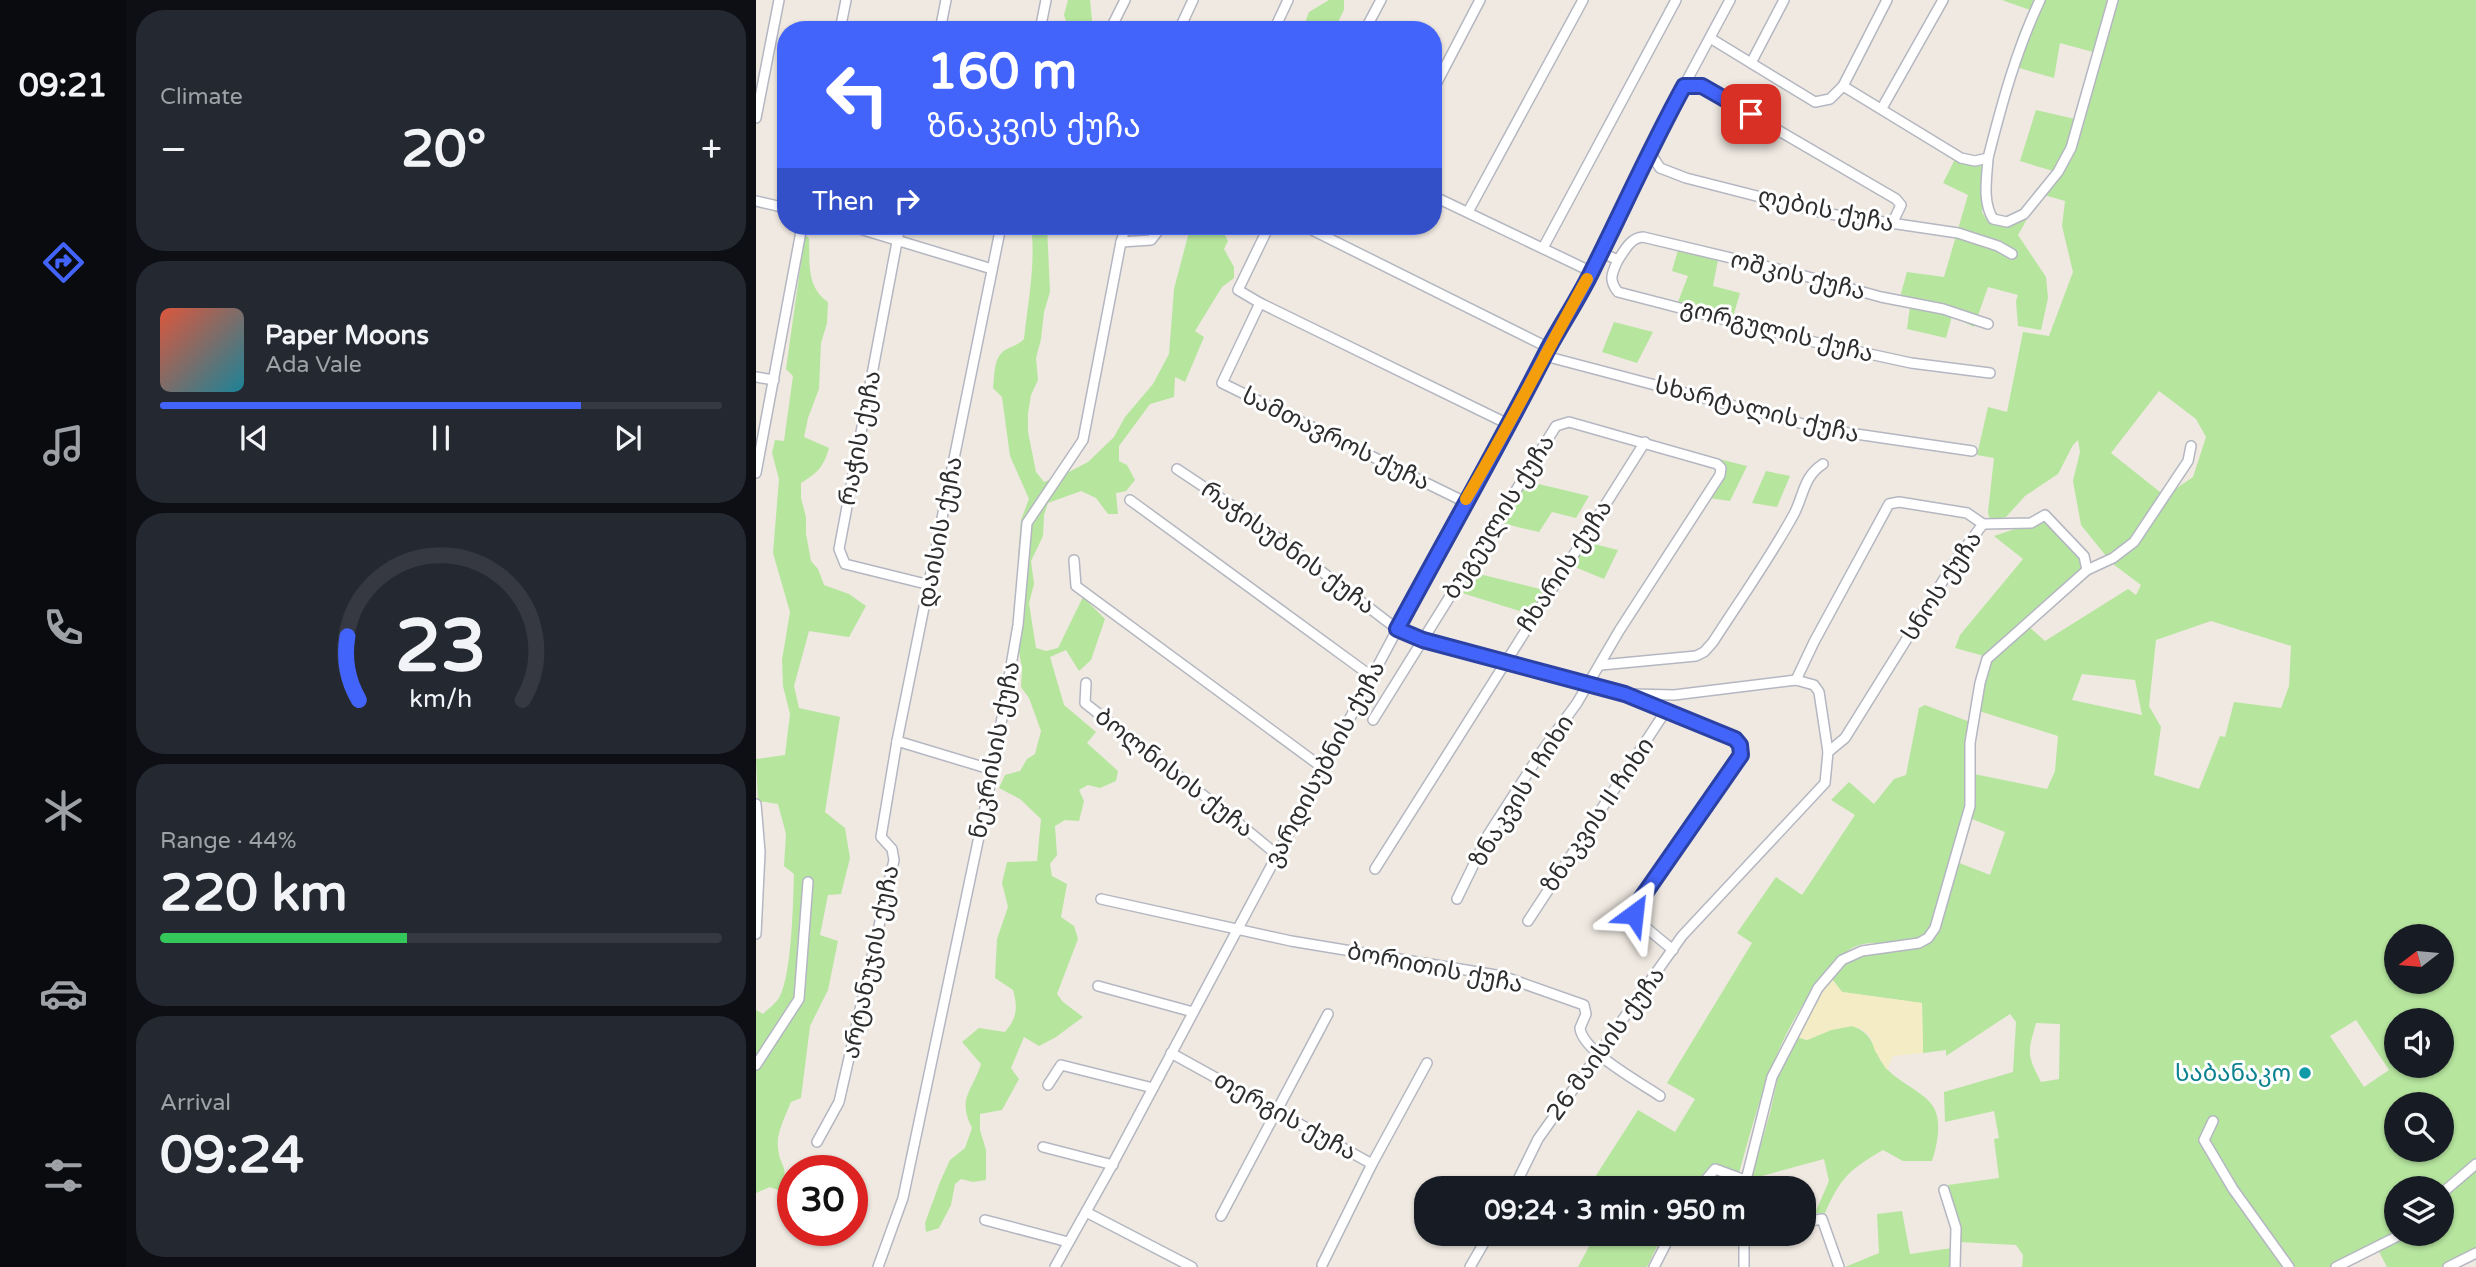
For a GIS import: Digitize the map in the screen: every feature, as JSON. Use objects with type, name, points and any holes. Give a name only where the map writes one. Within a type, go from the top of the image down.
[{"type":"street","points":[[756,118],[779,0]]},
{"type":"street","points":[[842,21],[846,0]]},
{"type":"street","points":[[942,21],[946,0]]},
{"type":"street","points":[[1042,21],[1046,0]]},
{"type":"street","points":[[1114,21],[1125,0]]},
{"type":"street","points":[[1183,21],[1193,0]]},
{"type":"street","points":[[1278,21],[1288,0]]},
{"type":"street","points":[[1370,21],[1381,0]]},
{"type":"street","points":[[1442,73],[1480,0]]},
{"type":"street","points":[[1468,212],[1583,0]]},
{"type":"street","points":[[1543,248],[1676,0]]},
{"type":"street","name":"ვარდისუბნის ქუჩა","points":[[1055,1267],[1113,1165],[1371,676],[1592,272],[1649,151],[1730,0]]},
{"type":"street","points":[[1751,62],[1784,0]]},
{"type":"street","points":[[1710,38],[1815,102],[1830,99],[1843,86],[1887,0]]},
{"type":"street","points":[[1882,108],[1943,0]]},
{"type":"street","points":[[2040,0],[2022,38],[2003,97],[1988,158],[1988,211],[1993,219],[2007,222],[2024,214],[2058,172],[2071,148],[2113,0]]},
{"type":"street","points":[[1684,86],[1702,86],[1896,199],[1901,205],[1892,224]]},
{"type":"street","points":[[1843,86],[1961,158],[1975,161],[1988,158]]},
{"type":"street","name":"ღების ქუჩა","points":[[1649,151],[1660,167],[1686,178],[1824,214],[1958,233],[1998,246],[2012,254]]},
{"type":"street","points":[[1442,200],[1592,272]]},
{"type":"street","points":[[756,201],[777,206]]},
{"type":"street","points":[[756,473],[800,235]]},
{"type":"street","points":[[880,235],[992,269]]},
{"type":"street","name":"რაჭის ქუჩა","points":[[898,235],[839,549],[845,564],[930,585]]},
{"type":"street","name":"დაისის ქუჩა","points":[[897,741],[999,235]]},
{"type":"street","name":"ნეკრისის ქუჩა","points":[[878,1267],[903,1198],[993,770],[1018,625],[1027,523],[1083,440],[1123,235]]},
{"type":"street","points":[[1121,242],[1151,240],[1155,235]]},
{"type":"street","points":[[1265,235],[1238,290],[1510,425]]},
{"type":"street","points":[[1321,235],[1547,352]]},
{"type":"street","name":"ოშკის ქუჩა","points":[[1618,260],[1629,243],[1636,237],[1643,237],[1881,297],[1943,309],[1988,324]]},
{"type":"street","points":[[1600,252],[1618,260]]},
{"type":"street","name":"გორგულის ქუჩა","points":[[1618,260],[1611,276],[1613,286],[1618,292],[1809,341],[1911,362],[1990,373]]},
{"type":"street","name":"სამთავროს ქუჩა","points":[[1260,303],[1222,383],[1465,502]]},
{"type":"street","name":"სხარტალის ქუჩა","points":[[1547,352],[1822,429],[1972,451]]},
{"type":"street","points":[[756,377],[774,380]]},
{"type":"street","name":"ბუგეულის ქუჩა","points":[[1373,720],[1556,426],[1569,422],[1645,442],[1717,464],[1721,468],[1720,475],[1619,631],[1589,684]]},
{"type":"street","name":"ჩხარის ქუჩა","points":[[1375,869],[1645,442]]},
{"type":"street","points":[[1746,1176],[1772,1077],[1818,988],[1842,960],[1861,951],[1919,943],[1935,928],[1970,806],[1970,743],[1980,683],[1987,659],[2087,570],[2113,558],[2134,542],[2188,461],[2191,446]]},
{"type":"street","points":[[1601,665],[1696,656],[1704,652],[1796,512],[1812,471],[1823,464]]},
{"type":"street","name":"რაჭისუბნის ქუჩა","points":[[1177,469],[1258,523],[1397,629],[1423,640],[1625,694]]},
{"type":"street","points":[[1130,500],[1371,676]]},
{"type":"street","name":"სნოს ქუჩა","points":[[1796,680],[1889,504],[1899,502],[1967,513],[1983,524],[1956,560],[1845,738],[1828,752]]},
{"type":"street","points":[[1983,524],[2031,523],[2045,515],[2084,556],[2087,570]]},
{"type":"street","points":[[1074,560],[1076,586],[1323,768]]},
{"type":"street","points":[[1625,694],[1674,695],[1796,680]]},
{"type":"street","name":"26 მაისის ქუჩა","points":[[1520,1176],[1538,1139],[1682,936],[1825,783],[1828,752],[1819,692],[1814,685],[1796,680]]},
{"type":"street","name":"ბოლნისის ქუჩა","points":[[1086,683],[1085,703],[1227,812],[1277,855]]},
{"type":"street","name":"ზნაკვის I ჩიხი","points":[[1457,899],[1488,835],[1589,684]]},
{"type":"street","points":[[1625,694],[1735,739],[1740,745],[1741,755],[1636,906],[1634,914],[1638,921],[1673,950]]},
{"type":"street","name":"ზნაკვის II ჩიხი","points":[[1528,921],[1667,709]]},
{"type":"street","points":[[897,741],[993,770]]},
{"type":"street","name":"არტანუჯის ქუჩა","points":[[817,1142],[839,1102],[894,860],[892,849],[881,837],[897,741]]},
{"type":"street","points":[[756,804],[761,852],[756,934]]},
{"type":"street","points":[[756,1065],[799,999],[808,882]]},
{"type":"street","points":[[1101,900],[1236,930]]},
{"type":"street","name":"ბორითის ქუჩა","points":[[1236,930],[1502,975],[1584,1005],[1587,1010],[1580,1033],[1599,1054],[1661,1096]]},
{"type":"street","points":[[1098,986],[1193,1012]]},
{"type":"street","points":[[1221,1216],[1328,1014]]},
{"type":"street","name":"თერგის ქუჩა","points":[[1171,1054],[1372,1164],[1427,1063]]},
{"type":"street","points":[[1048,1085],[1061,1065],[1153,1088]]},
{"type":"street","points":[[2214,1121],[2204,1140],[2233,1189],[2289,1267]]},
{"type":"street","points":[[1043,1147],[1113,1165]]},
{"type":"street","points":[[1322,1265],[1372,1164]]},
{"type":"street","points":[[2454,1183],[2476,1164]]},
{"type":"street","points":[[1710,1176],[1715,1170],[1727,1176]]},
{"type":"street","points":[[1944,1190],[1956,1228],[1955,1267]]},
{"type":"street","points":[[1086,1212],[1192,1267]]},
{"type":"street","points":[[1816,1220],[1822,1219],[1839,1267]]},
{"type":"street","points":[[985,1220],[1069,1242]]},
{"type":"street","points":[[2336,1267],[2384,1243]]},
{"type":"street","points":[[1470,1267],[1482,1246]]},
{"type":"street","points":[[1654,1267],[1665,1246]]},
{"type":"street","points":[[1744,1246],[1744,1267]]},
{"type":"street","points":[[2448,1267],[2476,1253]]},
{"type":"green space","points":[[1068,0],[1090,0],[1092,21],[1066,21],[1064,15]]},
{"type":"green space","points":[[1329,0],[1344,0],[1344,10],[1338,21],[1306,21],[1309,12]]},
{"type":"green space","points":[[2002,0],[2107,0],[2093,52],[2060,43],[2054,78],[2009,65],[2030,10]]},
{"type":"green space","points":[[2118,0],[2476,0],[2476,1250],[2441,1267],[2387,1267],[2375,1244],[2331,1267],[2022,1267],[2023,1255],[2016,1245],[1959,1242],[1948,1185],[1999,1178],[1994,1139],[1999,1138],[1994,1111],[1945,1122],[1944,1092],[2013,1072],[2016,1022],[2010,1014],[1946,1056],[1946,1050],[1923,1053],[1922,1003],[1842,992],[1832,979],[1843,966],[1855,958],[1915,947],[1928,941],[1957,862],[1990,875],[2005,832],[1972,819],[1974,774],[2047,789],[2055,771],[2058,736],[1979,711],[1987,671],[1998,653],[2027,625],[2045,641],[2128,589],[2136,595],[2141,585],[2113,564],[2141,541],[2133,534],[2124,545],[2106,556],[2081,525],[2073,481],[2080,452],[2078,440],[2058,474],[2025,496],[2006,517],[1990,520],[1988,512],[1994,458],[1977,455],[1988,407],[2007,412],[2023,332],[2049,336],[2073,272],[2062,226],[2065,201],[2044,195],[2059,175],[2113,8]],"holes":[[[2159,391],[2196,419],[2206,437],[2193,477],[2171,492],[2170,500],[2111,453]],[[2211,621],[2291,646],[2289,686],[2281,708],[2234,702],[2225,737],[2220,736],[2199,789],[2154,775],[2161,727],[2149,706],[2156,640]],[[2082,674],[2135,680],[2142,715],[2072,700]],[[2036,1023],[2060,1024],[2059,1079],[2041,1082],[2033,1065],[2030,1053]]]},
{"type":"green space","points":[[2036,110],[2075,119],[2067,149],[2053,171],[2020,161]]},
{"type":"green space","points":[[1955,159],[1984,166],[1982,212],[1988,222],[2003,226],[2027,219],[2018,235],[2046,277],[2048,298],[2041,330],[2018,326],[2018,295],[1988,287],[1974,327],[1952,316],[1946,338],[1907,329],[1911,299],[1900,297],[1907,272],[1944,277],[1968,195],[1943,183]]},
{"type":"green space","points":[[806,235],[809,239],[813,282],[828,302],[827,323],[821,343],[819,389],[804,437],[829,448],[820,468],[801,483],[806,534],[811,561],[818,569],[824,585],[849,594],[866,606],[849,637],[809,631],[794,686],[799,708],[840,717],[825,812],[845,828],[850,858],[841,894],[828,895],[820,935],[838,941],[828,990],[810,1026],[801,1098],[791,1102],[778,1136],[777,1190],[770,1187],[756,1193],[756,1010],[763,1014],[779,998],[787,973],[792,920],[794,874],[784,866],[786,834],[778,804],[758,801],[756,759],[785,755],[790,714],[783,686],[782,660],[790,612],[773,553],[779,479],[772,453],[775,440],[784,441],[793,376],[786,369]]},
{"type":"green space","points":[[1032,235],[1047,235],[1050,292],[1036,358],[1038,380],[1031,395],[1028,413],[1028,432],[1036,472],[1044,482],[1088,462],[1114,437],[1125,417],[1153,384],[1169,354],[1174,289],[1188,235],[1225,235],[1228,241],[1224,249],[1234,267],[1234,278],[1222,287],[1195,331],[1204,337],[1185,382],[1175,377],[1174,397],[1150,404],[1119,446],[1119,461],[1127,465],[1135,480],[1126,491],[1116,493],[1118,514],[1108,514],[1096,498],[1081,491],[1048,503],[1044,515],[1043,536],[1031,561],[1034,584],[1029,603],[1036,648],[1046,651],[1058,648],[1083,597],[1105,619],[1091,660],[1079,671],[1066,650],[1050,657],[1064,705],[1096,732],[1087,743],[1118,771],[1116,781],[1100,788],[1088,785],[1079,790],[1084,801],[1079,821],[1065,820],[1055,826],[1057,855],[1050,864],[1052,876],[1067,884],[1061,917],[1074,926],[1078,939],[1057,994],[1083,1017],[1039,1046],[1024,1037],[1011,1068],[1019,1079],[1002,1110],[980,1114],[980,1130],[986,1150],[986,1180],[973,1182],[961,1179],[955,1184],[951,1205],[939,1228],[926,1232],[925,1223],[940,1182],[950,1160],[965,1148],[972,1128],[966,1102],[981,1064],[962,1042],[979,1028],[1005,1032],[1015,1012],[1013,990],[995,978],[997,939],[1008,907],[1002,883],[1007,862],[1037,861],[1041,819],[1020,799],[999,788],[1005,775],[1020,771],[1027,759],[1035,754],[1041,731],[1029,698],[1021,687],[1019,652],[1018,557],[1021,520],[1029,499],[1010,456],[1002,397],[993,388],[998,357],[1024,339],[1032,268]]},
{"type":"green space","points":[[1678,250],[1718,260],[1713,286],[1740,293],[1733,317],[1678,302],[1688,276],[1672,271]]},
{"type":"green space","points":[[1614,322],[1653,332],[1637,363],[1602,352]]},
{"type":"green space","points":[[1719,459],[1747,466],[1730,501],[1709,498],[1724,466]]},
{"type":"green space","points":[[1766,471],[1790,476],[1777,507],[1752,503]]},
{"type":"green space","points":[[1526,481],[1589,496],[1576,518],[1552,512],[1539,532],[1501,523]]},
{"type":"green space","points":[[2041,520],[2047,521],[2081,555],[2084,567],[1984,656],[1955,648],[1960,635],[2023,559],[1994,536]]},
{"type":"green space","points":[[1586,542],[1618,550],[1604,579],[1570,565]]},
{"type":"green space","points":[[1471,572],[1544,590],[1529,614],[1459,592]]},
{"type":"green space","points":[[1925,705],[1970,722],[1966,806],[1933,926],[1912,941],[1869,943],[1849,950],[1812,992],[1797,1015],[1772,1065],[1739,1173],[1711,1176],[1596,1176],[1638,1110],[1675,1132],[1695,1099],[1667,1083],[1752,943],[1737,933],[1776,877],[1802,895],[1855,815],[1831,800],[1849,782],[1874,804],[1894,779],[1906,775],[1919,708]]},
{"type":"green space","points":[[1852,1026],[1866,1034],[1888,1070],[1934,1108],[1938,1120],[1937,1141],[1932,1161],[1903,1161],[1883,1150],[1847,1176],[1825,1213],[1816,1213],[1829,1181],[1824,1159],[1762,1176],[1752,1176],[1778,1077],[1797,1037],[1807,1040],[1831,1030]]},
{"type":"green space","points":[[1902,1211],[1910,1254],[1952,1248],[1952,1267],[1845,1267],[1879,1253],[1877,1214]]},
{"type":"green space","points":[[1589,1246],[1657,1246],[1647,1267],[1578,1267]]},
{"type":"sand","points":[[1832,979],[1842,992],[1922,1003],[1923,1053],[1893,1056],[1887,1070],[1875,1051],[1870,1036],[1862,1029],[1852,1026],[1831,1030],[1807,1040],[1797,1037],[1813,1001]]},
{"type":"slow traffic","points":[[1466,499],[1510,425],[1587,279]]},
{"type":"place","name":"საბანაკო","points":[[2305,1073]]},
{"type":"route","points":[[1634,914],[1636,906],[1741,755],[1740,745],[1735,739],[1625,694],[1423,640],[1397,629],[1592,272],[1649,151],[1684,86],[1702,86],[1751,114]]}]
